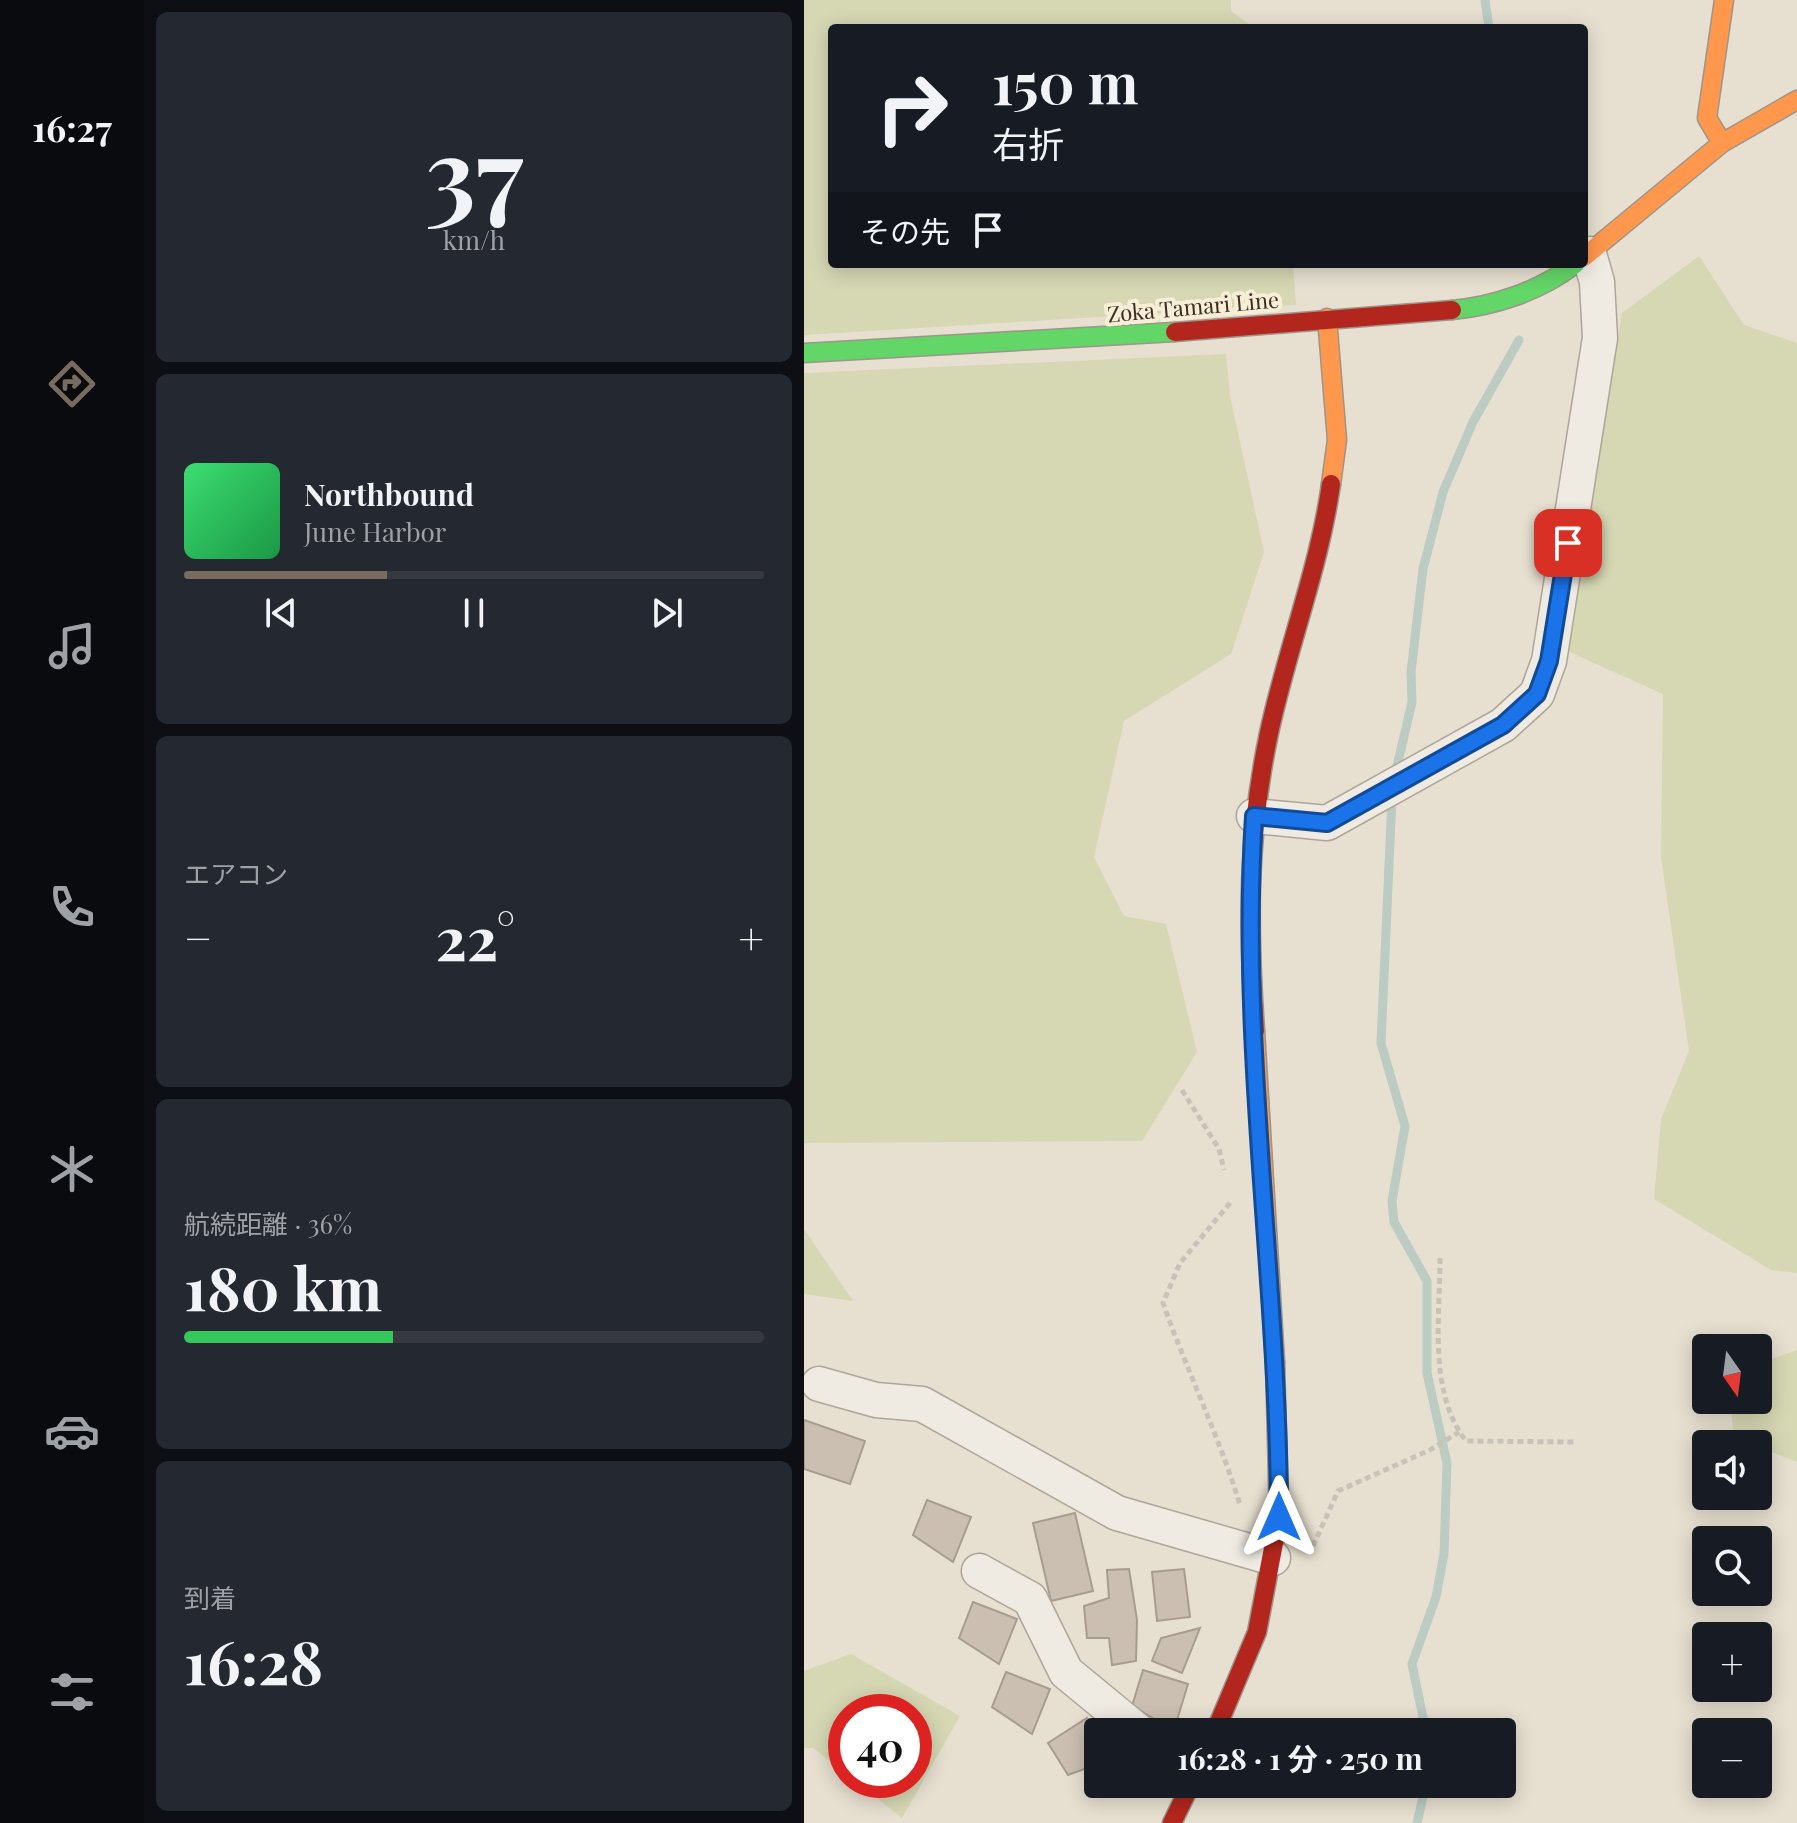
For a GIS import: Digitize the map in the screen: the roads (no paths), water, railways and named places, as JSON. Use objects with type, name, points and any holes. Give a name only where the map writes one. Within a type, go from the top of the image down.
[{"type":"street","points":[[1722,143],[1707,118],[1724,0]]},
{"type":"street","name":"Zoka Tamari Line","points":[[1588,254],[1722,143],[1797,100]]},
{"type":"street","points":[[1254,816],[1327,823],[1503,725],[1537,694],[1549,661],[1600,338],[1597,282],[1588,267]]},
{"type":"street","name":"Zoka Tamari Line","points":[[804,353],[1133,335],[1474,308],[1549,284],[1570,268]]},
{"type":"street","points":[[1221,1718],[1257,1632],[1279,1517],[1279,1419],[1248,920],[1254,816],[1270,730],[1302,620],[1327,513],[1337,440],[1327,318]]},
{"type":"street","points":[[819,1384],[876,1400],[922,1404],[1117,1513],[1273,1558]]},
{"type":"street","points":[[979,1571],[1030,1599],[1066,1672],[1122,1718]]},
{"type":"street","points":[[1172,1823],[1184,1798]]},
{"type":"waterway","points":[[1485,0],[1488,24]]},
{"type":"waterway","points":[[1395,775],[1412,702],[1411,672],[1423,569],[1443,492],[1473,422],[1519,340]]},
{"type":"waterway","points":[[1392,798],[1381,1043],[1405,1126],[1392,1201],[1394,1222],[1427,1281],[1427,1373],[1447,1463],[1444,1554],[1436,1597],[1412,1664],[1423,1718]]},
{"type":"waterway","points":[[1417,1823],[1423,1798]]}]
